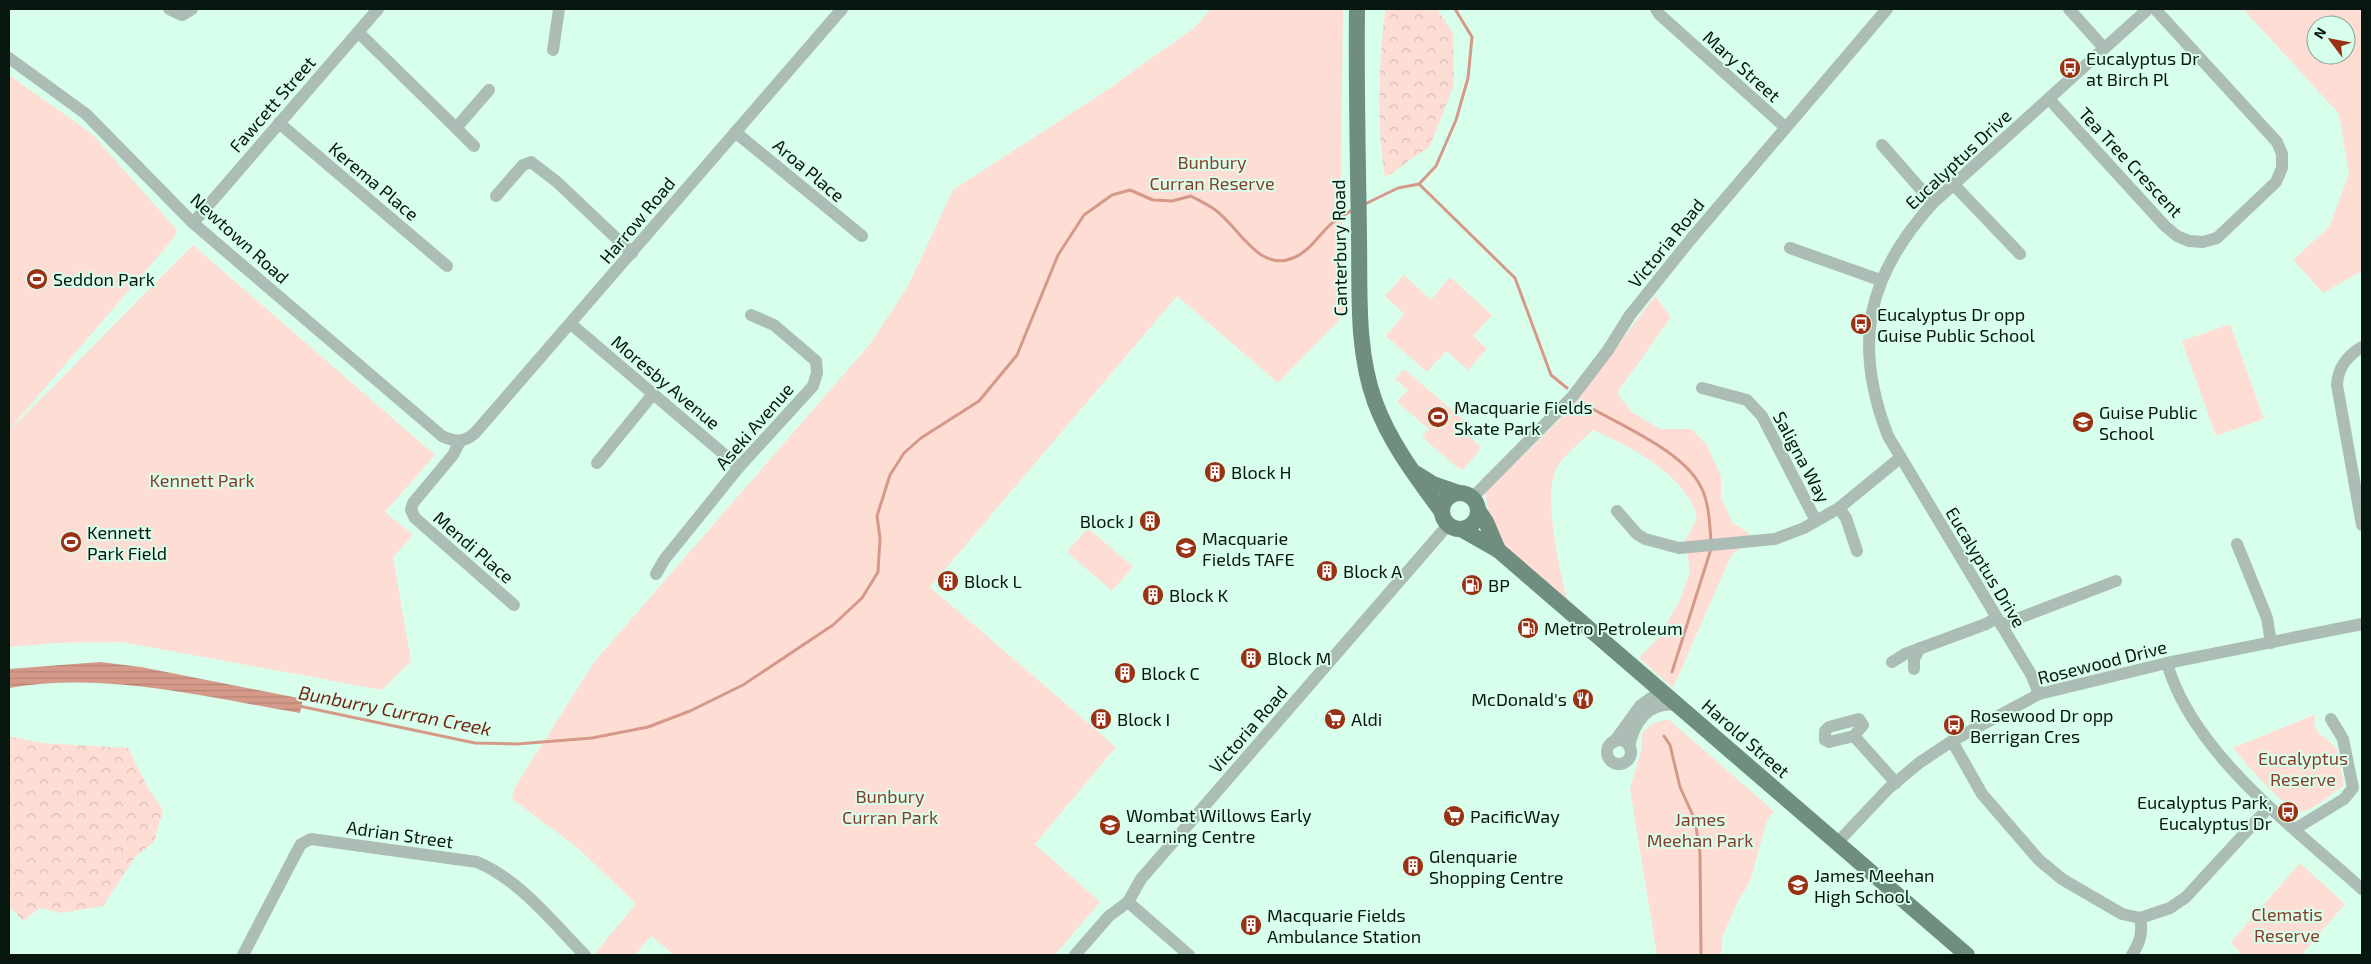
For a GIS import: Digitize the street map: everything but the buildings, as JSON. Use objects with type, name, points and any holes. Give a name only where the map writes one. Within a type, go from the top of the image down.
[{"type":"main road","name":"Canterbury Road","points":[[1357,9],[1361,325],[1365,365],[1375,402],[1402,456],[1450,522]]},
{"type":"main road","name":"Canterbury Road","points":[[1416,473],[1433,484],[1470,500]]},
{"type":"main road","points":[[1447,499],[1470,500],[1473,523],[1450,522],[1447,499]]},
{"type":"main road","name":"Harold Street","points":[[1470,500],[1486,522],[1498,550]]},
{"type":"main road","name":"Harold Street","points":[[1450,522],[1498,550],[1640,673],[1658,699],[1678,705],[1967,955]]},
{"type":"street","points":[[169,9],[182,15],[192,9]]},
{"type":"street","name":"Fawcett Street","points":[[193,223],[378,9]]},
{"type":"street","points":[[553,50],[559,9]]},
{"type":"street","name":"Harrow Road","points":[[456,441],[467,440],[474,433],[571,324],[842,9]]},
{"type":"street","name":"Mary Street","points":[[1656,9],[1659,14],[1784,127]]},
{"type":"street","name":"Victoria Road","points":[[1470,500],[1577,390],[1608,350],[1630,315],[1784,127],[1887,9]]},
{"type":"street","points":[[2069,9],[2104,48]]},
{"type":"street","name":"Eucalyptus Drive","points":[[2039,694],[2032,676],[1900,458],[1880,417],[1869,367],[1871,318],[1880,280],[1912,226],[1933,203],[2148,9]]},
{"type":"street","name":"Tea Tree Crescent","points":[[2049,99],[2165,226],[2177,236],[2189,242],[2203,242],[2217,238],[2276,182],[2282,168],[2282,154],[2277,142],[2155,9]]},
{"type":"street","points":[[358,32],[474,146]]},
{"type":"street","name":"Newtown Road","points":[[9,58],[86,114],[193,223],[442,436],[456,441]]},
{"type":"street","points":[[456,128],[488,90]]},
{"type":"street","name":"Kerema Place","points":[[279,123],[447,266]]},
{"type":"street","name":"Aroa Place","points":[[735,132],[862,236]]},
{"type":"street","points":[[1882,145],[1933,203]]},
{"type":"street","points":[[496,196],[526,163],[533,163],[557,182],[632,253]]},
{"type":"street","points":[[1954,185],[2020,254]]},
{"type":"street","points":[[1790,248],[1880,280]]},
{"type":"street","name":"Aseki Avenue","points":[[656,574],[664,560],[739,467],[812,386],[818,373],[816,361],[774,326],[751,315]]},
{"type":"street","name":"Moresby Avenue","points":[[571,324],[739,467]]},
{"type":"street","points":[[2362,347],[2344,362],[2337,375],[2337,385],[2362,525]]},
{"type":"street","name":"Saligna Way","points":[[1702,388],[1747,400],[1762,416],[1816,521]]},
{"type":"street","points":[[597,464],[653,394]]},
{"type":"street","name":"Mendi Place","points":[[456,441],[453,455],[413,503],[411,510],[415,518],[514,605]]},
{"type":"street","points":[[1617,511],[1636,534],[1644,539],[1679,548],[1775,539],[1791,534],[1839,508],[1900,458]]},
{"type":"street","points":[[1839,508],[1846,518],[1857,551]]},
{"type":"street","name":"Victoria Road","points":[[1075,955],[1109,916],[1128,902],[1141,879],[1450,522]]},
{"type":"street","points":[[2238,544],[2267,618],[2271,643]]},
{"type":"street","points":[[1892,662],[1899,656],[1986,624],[1999,622],[2116,581]]},
{"type":"street","name":"Rosewood Drive","points":[[1837,843],[1896,783],[1919,763],[1952,741],[2039,694],[2167,663],[2362,624]]},
{"type":"street","points":[[1914,669],[1914,659],[1920,648]]},
{"type":"street","points":[[2167,663],[2180,698],[2199,728],[2241,780],[2362,890]]},
{"type":"street","points":[[1640,673],[1645,684],[1645,694],[1640,706],[1607,752],[1610,760],[1617,764],[1624,763],[1630,757],[1629,746],[1633,728],[1658,699]]},
{"type":"street","points":[[1640,706],[1658,699]]},
{"type":"street","points":[[2295,829],[2344,798],[2353,788],[2344,739],[2331,719]]},
{"type":"street","points":[[1854,736],[1896,783]]},
{"type":"street","points":[[1614,742],[1622,740],[1629,746]]},
{"type":"street","points":[[1952,741],[1982,794],[2039,860],[2083,893],[2122,914],[2140,918],[2170,908],[2186,897],[2269,807]]},
{"type":"street","name":"Adrian Street","points":[[243,955],[301,844],[311,839],[477,862],[496,870],[514,883],[586,955]]},
{"type":"street","points":[[1128,902],[1189,955]]},
{"type":"street","points":[[2132,955],[2139,943],[2142,930],[2140,918]]},
{"type":"green space","name":"Bunbury Curran Reserve","points":[[1211,9],[1343,9],[1341,176],[1346,313],[1278,383],[1177,296],[930,587],[1116,747],[1035,844],[1100,902],[1055,955],[674,955],[651,936],[635,955],[599,955],[596,952],[636,904],[578,848],[512,799],[515,787],[595,661],[870,344],[908,286],[953,190],[1104,92],[1194,28]]},
{"type":"green space","points":[[1385,9],[1437,9],[1453,33],[1454,85],[1430,146],[1385,178],[1380,136],[1379,94]]},
{"type":"green space","points":[[2243,9],[2362,9],[2362,271],[2323,293],[2293,260],[2329,227],[2349,174],[2339,114]]},
{"type":"green space","name":"Seddon Park","points":[[9,75],[92,134],[177,230],[173,239],[9,430]]},
{"type":"green space","name":"Kennett Park","points":[[193,245],[435,455],[385,512],[413,535],[393,557],[411,661],[382,690],[122,642],[57,643],[9,647],[9,431]]},
{"type":"green space","points":[[1404,275],[1431,300],[1450,277],[1492,315],[1473,336],[1487,349],[1468,370],[1446,351],[1427,372],[1386,336],[1404,314],[1385,296]]},
{"type":"green space","points":[[1655,296],[1671,317],[1617,393],[1632,412],[1660,429],[1691,429],[1706,444],[1721,476],[1721,497],[1732,522],[1752,536],[1731,556],[1673,688],[1639,658],[1660,636],[1681,598],[1690,571],[1685,541],[1697,519],[1691,502],[1681,488],[1659,467],[1646,458],[1593,430],[1574,447],[1558,466],[1553,478],[1551,493],[1554,531],[1567,599],[1494,538],[1485,493],[1571,408]]},
{"type":"green space","points":[[2230,324],[2264,419],[2216,436],[2182,341]]},
{"type":"green space","name":"Macquarie Fields Skate Park","points":[[1404,369],[1465,421],[1462,425],[1473,435],[1471,438],[1480,446],[1480,450],[1463,470],[1459,469],[1422,437],[1429,429],[1397,402],[1408,390],[1395,379]]},
{"type":"green space","points":[[1088,528],[1133,567],[1112,591],[1067,552]]},
{"type":"green space","name":"Eucalyptus Reserve","points":[[2316,714],[2314,721],[2317,730],[2337,749],[2344,785],[2325,800],[2309,809],[2305,811],[2297,810],[2278,797],[2233,748]]},
{"type":"green space","name":"James Meehan Park","points":[[1668,719],[1774,811],[1767,821],[1750,881],[1736,905],[1722,938],[1721,955],[1657,955],[1630,789],[1642,747],[1642,733],[1652,724]]},
{"type":"green space","points":[[9,736],[42,743],[128,748],[148,788],[163,810],[154,842],[135,857],[103,906],[62,913],[40,908],[23,921],[9,906]]},
{"type":"green space","name":"Clematis Reserve","points":[[2300,863],[2345,904],[2301,955],[2242,955],[2231,942]]},
{"type":"shaded area","points":[[100,662],[141,667],[303,699],[300,713],[155,688],[118,684],[82,682],[9,688],[9,669]]},
{"type":"waterway","name":"Bunburry Curran Creek","points":[[1365,204],[1398,188],[1419,184],[1436,166],[1456,120],[1468,78],[1472,37],[1455,9]]},
{"type":"waterway","points":[[1419,184],[1515,278],[1551,375],[1567,388]]},
{"type":"waterway","name":"Bunburry Curran Creek","points":[[299,706],[475,743],[517,744],[592,738],[648,727],[690,711],[743,685],[833,625],[862,598],[878,572],[880,538],[877,516],[890,475],[904,453],[921,438],[979,401],[1017,355],[1058,255],[1084,215],[1112,195],[1130,190],[1153,200],[1172,201],[1191,196],[1223,216],[1249,245],[1259,253],[1269,259],[1281,261],[1293,258],[1304,252],[1332,223],[1352,210]]},
{"type":"waterway","points":[[1584,404],[1650,440],[1681,463],[1693,475],[1702,489],[1706,501],[1711,542]]},
{"type":"waterway","points":[[1672,672],[1711,549]]},
{"type":"waterway","points":[[1664,736],[1670,745],[1680,787],[1695,820],[1700,853],[1701,955]]},
{"type":"place","name":"Eucalyptus Dr at Birch Pl","points":[[2070,68]]},
{"type":"place","name":"Seddon Park","points":[[37,279]]},
{"type":"place","name":"Eucalyptus Dr opp Guise Public School","points":[[1861,324]]},
{"type":"place","name":"Macquarie Fields Skate Park","points":[[1438,417]]},
{"type":"place","name":"Guise Public School","points":[[2083,422]]},
{"type":"place","name":"Block H","points":[[1215,472]]},
{"type":"place","name":"Block J","points":[[1150,521]]},
{"type":"place","name":"Kennett Park Field","points":[[71,542]]},
{"type":"place","name":"Macquarie Fields TAFE","points":[[1186,548]]},
{"type":"place","name":"Block A","points":[[1327,571]]},
{"type":"place","name":"Block L","points":[[948,581]]},
{"type":"place","name":"BP","points":[[1472,585]]},
{"type":"place","name":"Block K","points":[[1153,595]]},
{"type":"place","name":"Metro Petroleum","points":[[1528,628]]},
{"type":"place","name":"Block M","points":[[1251,658]]},
{"type":"place","name":"Block C","points":[[1125,673]]},
{"type":"place","name":"McDonald's","points":[[1583,699]]},
{"type":"place","name":"Block I","points":[[1101,719]]},
{"type":"place","name":"Aldi","points":[[1335,719]]},
{"type":"place","name":"Rosewood Dr opp Berrigan Cres","points":[[1954,725]]},
{"type":"place","name":"Eucalyptus Park, Eucalyptus Dr","points":[[2288,812]]},
{"type":"place","name":"PacificWay","points":[[1454,816]]},
{"type":"place","name":"Wombat Willows Early Learning Centre","points":[[1110,825]]},
{"type":"place","name":"Glenquarie Shopping Centre","points":[[1413,866]]},
{"type":"place","name":"James Meehan High School","points":[[1798,885]]},
{"type":"place","name":"Macquarie Fields Ambulance Station","points":[[1251,925]]},
{"type":"park label","name":"Bunbury Curran Park","points":[[890,806]]}]
